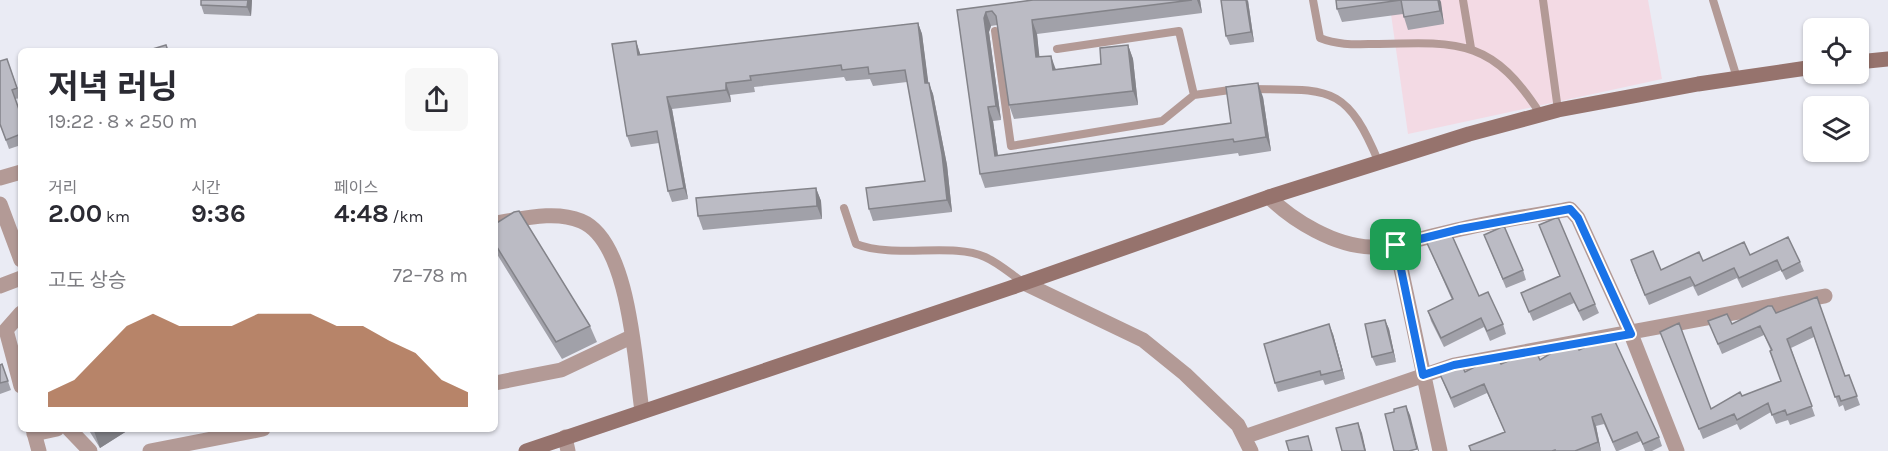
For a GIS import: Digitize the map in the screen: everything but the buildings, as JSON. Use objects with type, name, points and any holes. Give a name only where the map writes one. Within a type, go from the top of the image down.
[{"type":"street","points":[[1869,61],[1888,59]]},
{"type":"street","points":[[526,451],[567,444],[642,411],[1024,283],[1269,197],[1378,163],[1558,110],[1737,78],[1803,69]]},
{"type":"street","points":[[0,178],[18,173]]},
{"type":"street","points":[[1269,197],[1281,209],[1306,225],[1340,240],[1369,247],[1396,245],[1460,229],[1570,209],[1578,218],[1631,334],[1677,451]]},
{"type":"street","points":[[0,204],[18,252]]},
{"type":"street","points":[[498,223],[541,215],[581,220],[599,232],[612,250],[623,284],[642,411]]},
{"type":"street","points":[[1396,245],[1440,451]]},
{"type":"street","points":[[0,286],[18,279]]},
{"type":"street","points":[[1024,283],[1143,340],[1238,425],[1251,451]]},
{"type":"street","points":[[1244,436],[1454,365],[1826,296]]},
{"type":"street","points":[[18,316],[6,330],[18,375]]},
{"type":"street","points":[[498,382],[561,370],[631,337]]},
{"type":"street","points":[[34,432],[39,451]]},
{"type":"street","points":[[72,432],[90,451]]},
{"type":"street","points":[[150,451],[248,432]]},
{"type":"lane","points":[[1313,0],[1320,38],[1336,45],[1416,43],[1471,48],[1500,63],[1523,86],[1541,115]]},
{"type":"lane","points":[[1463,0],[1471,48]]},
{"type":"lane","points":[[1543,0],[1558,110]]},
{"type":"lane","points":[[1713,0],[1737,78]]},
{"type":"lane","points":[[995,31],[1011,146],[1162,121],[1194,95],[1228,89],[1327,92],[1349,107],[1365,129],[1378,163]]},
{"type":"lane","points":[[1057,49],[1179,31],[1194,95]]},
{"type":"lane","points":[[844,208],[856,244],[872,250],[985,256],[1024,283]]},
{"type":"shaded area","points":[[1389,0],[1648,0],[1662,79],[1408,134]]},
{"type":"route","points":[[1570,209],[1578,218],[1631,334],[1454,365],[1423,375],[1396,245],[1460,229],[1570,209]]}]
